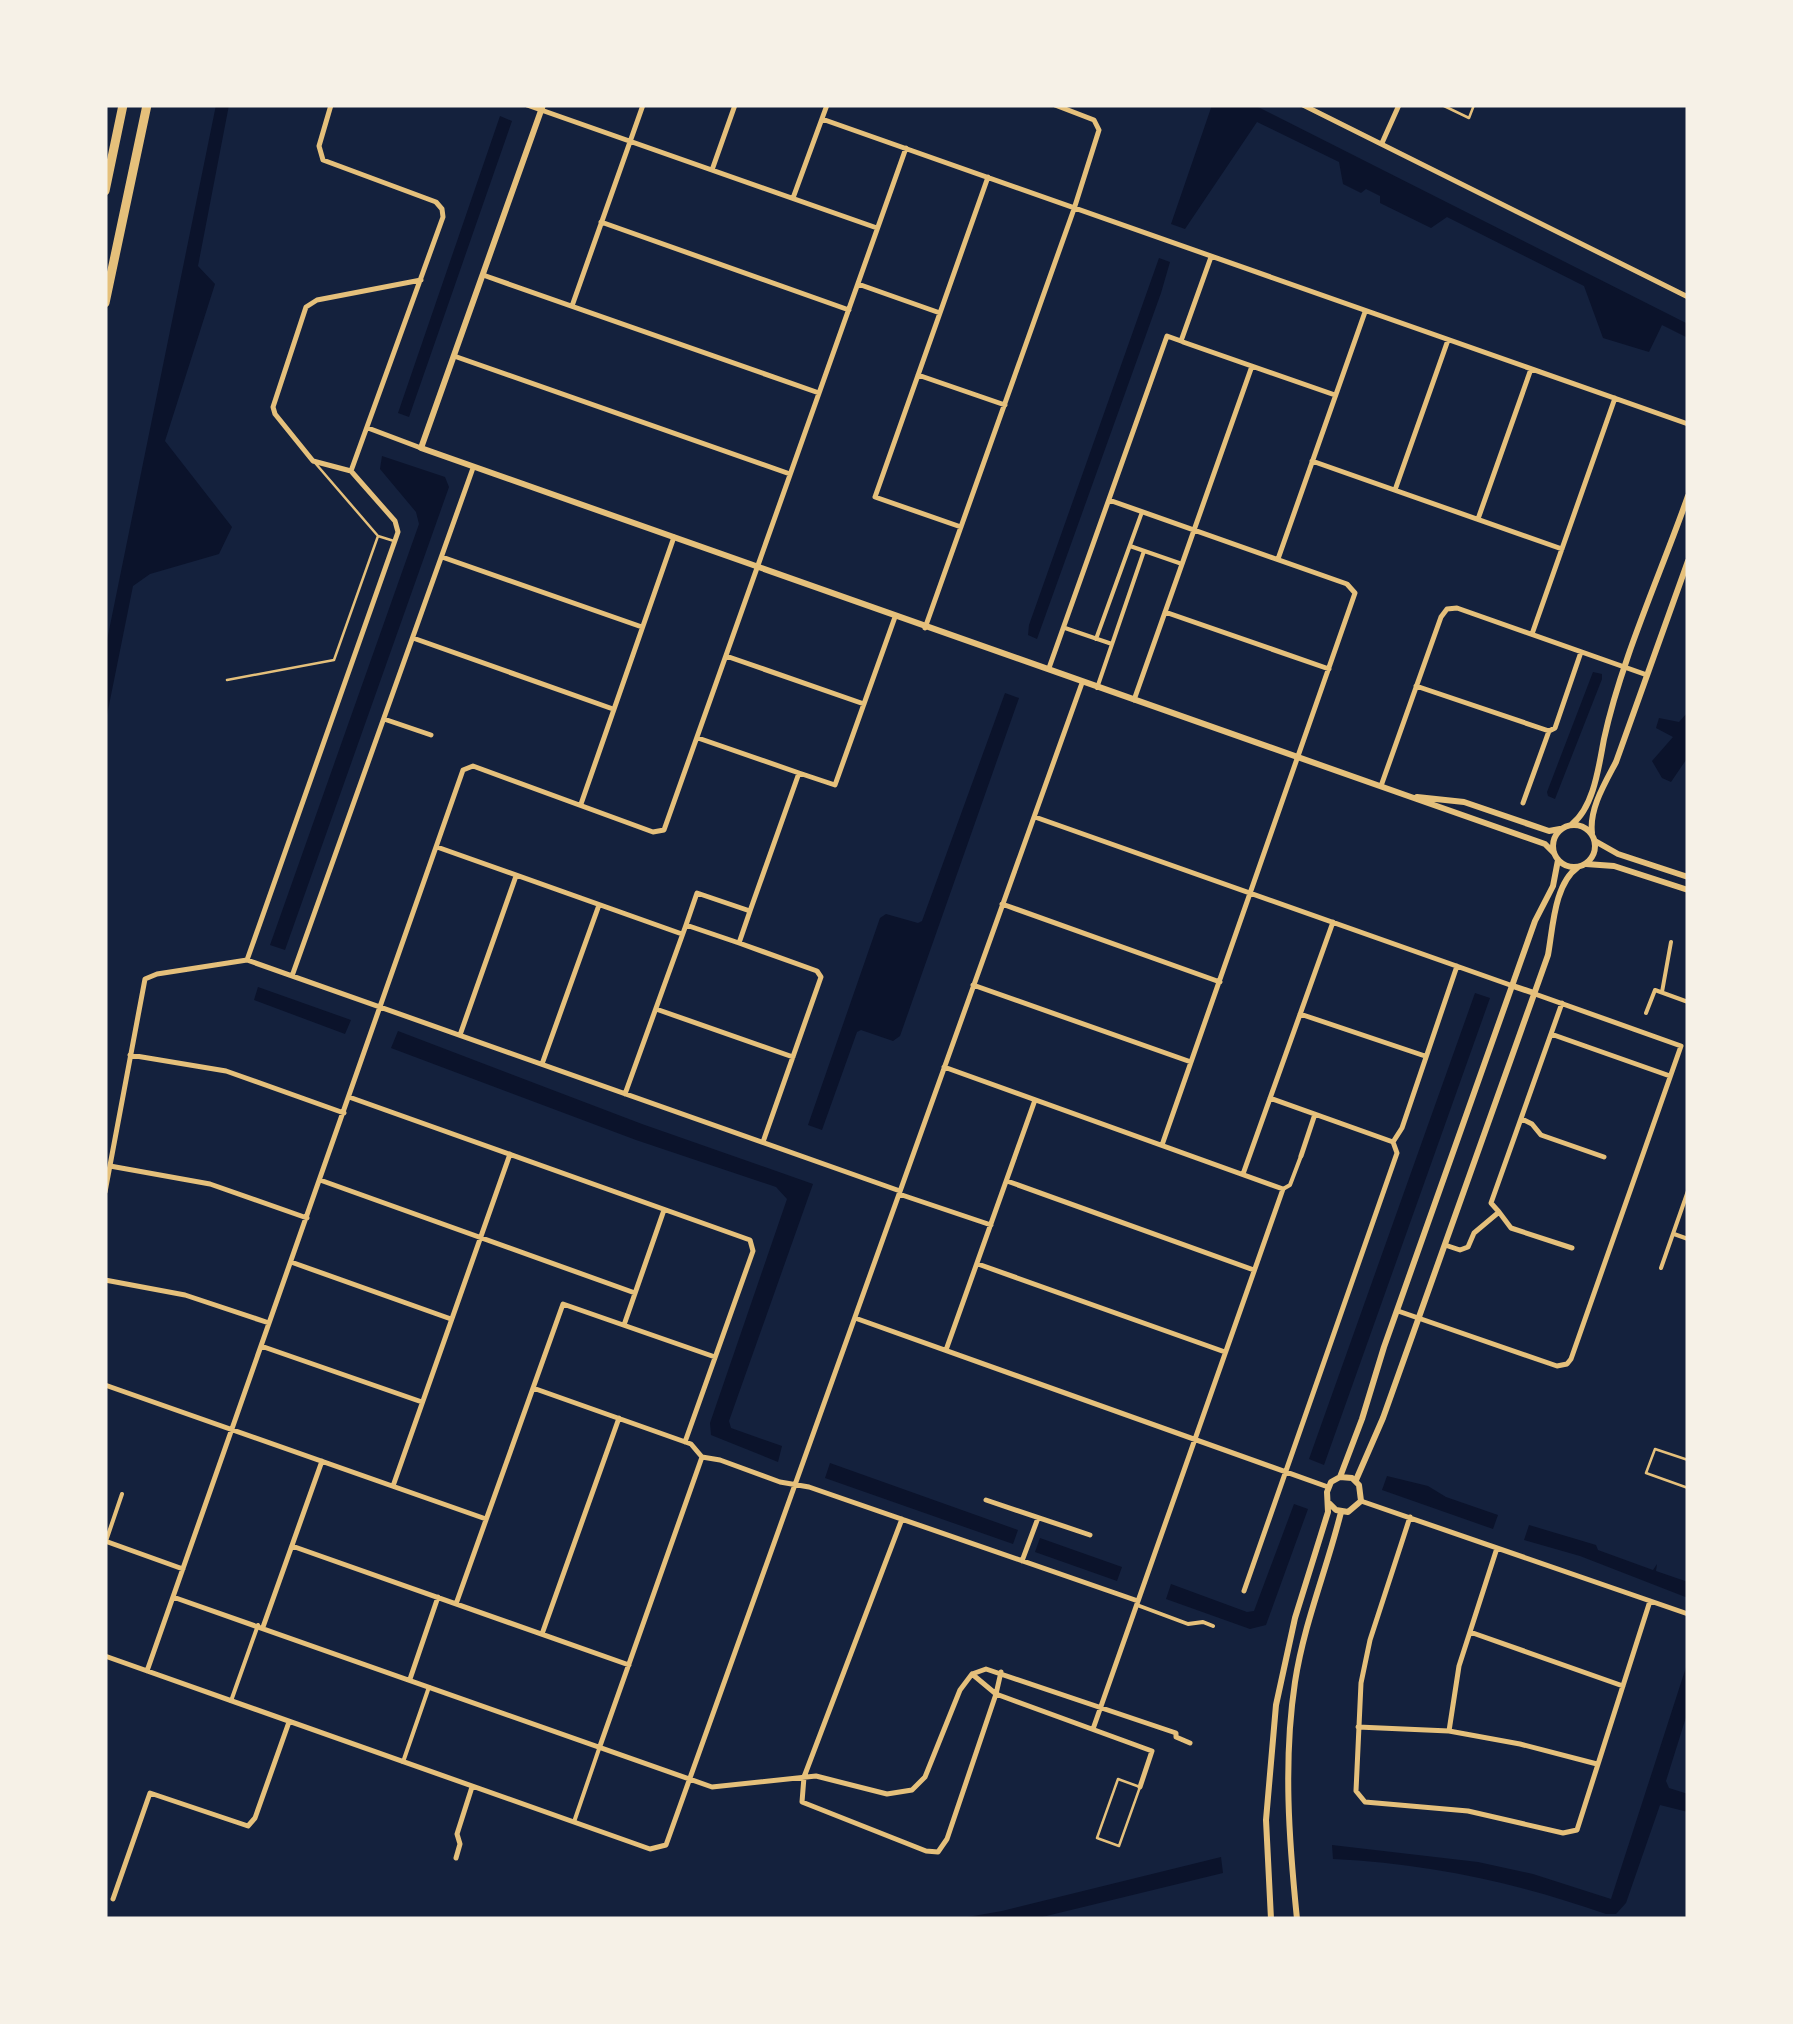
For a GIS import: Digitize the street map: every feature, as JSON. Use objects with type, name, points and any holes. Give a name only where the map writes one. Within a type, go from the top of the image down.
[{"type":"highway","points":[[105,191],[122,105]]},
{"type":"highway","points":[[105,303],[147,105]]},
{"type":"main road","points":[[542,107],[421,448],[1544,844],[1567,866],[1614,866],[1688,890]]},
{"type":"main road","points":[[1411,796],[1464,802],[1549,831],[1581,817],[1597,772],[1609,717],[1688,496]]},
{"type":"main road","points":[[1356,1480],[1383,1418],[1548,955],[1558,901],[1568,876],[1595,851],[1595,809],[1616,762],[1688,562]]},
{"type":"main road","points":[[1572,824],[1581,826],[1618,854],[1688,877]]},
{"type":"main road","points":[[1553,852],[1554,837],[1560,829]]},
{"type":"main road","points":[[1271,1919],[1267,1795],[1276,1705],[1294,1618],[1329,1503],[1328,1487],[1340,1477],[1512,986],[1558,872],[1558,860]]},
{"type":"main road","points":[[1512,986],[1534,993]]},
{"type":"main road","points":[[1329,1503],[1341,1512],[1353,1510],[1361,1500],[1362,1490],[1356,1480],[1340,1477]]},
{"type":"main road","points":[[1297,1919],[1289,1821],[1290,1724],[1302,1647],[1341,1512]]},
{"type":"street","points":[[331,105],[319,146],[323,160],[436,202],[444,217],[351,471]]},
{"type":"street","points":[[527,105],[542,107],[877,228]]},
{"type":"street","points":[[572,306],[643,105]]},
{"type":"street","points":[[712,170],[736,105]]},
{"type":"street","points":[[792,198],[827,105]]},
{"type":"street","points":[[926,628],[1074,209],[1098,125],[1055,105]]},
{"type":"street","points":[[1303,105],[1688,297]]},
{"type":"street","points":[[1382,144],[1399,105]]},
{"type":"street","points":[[822,119],[1688,424]]},
{"type":"street","points":[[147,1672],[468,766],[652,832],[661,832],[666,826],[906,148]]},
{"type":"street","points":[[962,527],[875,497],[988,178]]},
{"type":"street","points":[[601,222],[848,310]]},
{"type":"street","points":[[1181,342],[1211,257]]},
{"type":"street","points":[[482,275],[819,393]]},
{"type":"street","points":[[247,960],[399,527],[351,471],[313,461],[272,408],[306,307],[317,300],[421,280]]},
{"type":"street","points":[[858,284],[940,313]]},
{"type":"street","points":[[1278,559],[1365,311]]},
{"type":"street","points":[[1048,671],[1167,336],[1336,396]]},
{"type":"street","points":[[1395,490],[1448,340]]},
{"type":"street","points":[[454,356],[790,474]]},
{"type":"street","points":[[1134,700],[1252,366]]},
{"type":"street","points":[[1478,520],[1531,369]]},
{"type":"street","points":[[918,375],[1005,405]]},
{"type":"street","points":[[1532,634],[1615,398]]},
{"type":"street","points":[[368,428],[421,448]]},
{"type":"street","points":[[1312,462],[1562,549]]},
{"type":"street","points":[[292,976],[474,468]]},
{"type":"street","points":[[1109,500],[1347,584],[1354,590],[1330,669],[1162,1145]]},
{"type":"street","points":[[1096,639],[1142,512]]},
{"type":"street","points":[[582,804],[674,537]]},
{"type":"street","points":[[1130,546],[1182,564]]},
{"type":"street","points":[[1097,688],[1144,551]]},
{"type":"street","points":[[442,557],[642,628]]},
{"type":"street","points":[[1380,786],[1447,609],[1458,608],[1647,675]]},
{"type":"street","points":[[1166,612],[1330,669]]},
{"type":"street","points":[[698,738],[835,785],[895,617]]},
{"type":"street","points":[[1064,628],[1112,644]]},
{"type":"street","points":[[413,638],[612,709]]},
{"type":"street","points":[[1523,803],[1581,652]]},
{"type":"street","points":[[726,656],[864,704]]},
{"type":"street","points":[[105,1656],[472,1788],[650,1849],[661,1848],[668,1840],[690,1780],[1082,683]]},
{"type":"street","points":[[1416,686],[1549,731]]},
{"type":"street","points":[[384,719],[431,736]]},
{"type":"street","points":[[739,942],[799,773]]},
{"type":"street","points":[[1034,816],[1512,986]]},
{"type":"street","points":[[437,848],[682,934]]},
{"type":"street","points":[[460,1035],[516,876]]},
{"type":"street","points":[[626,1094],[697,894],[750,910]]},
{"type":"street","points":[[1002,904],[1220,982]]},
{"type":"street","points":[[542,1064],[599,905]]},
{"type":"street","points":[[1243,1174],[1333,922]]},
{"type":"street","points":[[686,925],[820,974],[763,1142]]},
{"type":"street","points":[[1662,993],[1671,942]]},
{"type":"street","points":[[105,1192],[142,984],[148,976],[247,960],[991,1225]]},
{"type":"street","points":[[1244,1591],[1397,1153],[1394,1142],[1457,966]]},
{"type":"street","points":[[974,985],[1191,1062]]},
{"type":"street","points":[[1646,1013],[1654,990],[1688,1002]]},
{"type":"street","points":[[1398,1311],[1557,1366],[1567,1364],[1681,1046],[1534,993]]},
{"type":"street","points":[[1562,1003],[1491,1203],[1511,1228],[1572,1248]]},
{"type":"street","points":[[656,1009],[793,1057]]},
{"type":"street","points":[[1300,1014],[1425,1056]]},
{"type":"street","points":[[1551,1034],[1670,1076]]},
{"type":"street","points":[[130,1055],[226,1071],[344,1112]]},
{"type":"street","points":[[944,1067],[1283,1189],[1290,1186],[1316,1114]]},
{"type":"street","points":[[349,1097],[747,1238],[753,1251],[685,1442]]},
{"type":"street","points":[[1270,1098],[1394,1142]]},
{"type":"street","points":[[946,1350],[1035,1100]]},
{"type":"street","points":[[1522,1118],[1541,1135],[1604,1157]]},
{"type":"street","points":[[392,1486],[510,1154]]},
{"type":"street","points":[[110,1166],[210,1184],[307,1218]]},
{"type":"street","points":[[320,1180],[635,1294]]},
{"type":"street","points":[[1006,1181],[1254,1270]]},
{"type":"street","points":[[1094,1728],[1283,1189]]},
{"type":"street","points":[[1661,1268],[1688,1191]]},
{"type":"street","points":[[624,1325],[665,1209]]},
{"type":"street","points":[[1444,1246],[1460,1250],[1468,1247],[1474,1233],[1499,1212]]},
{"type":"street","points":[[1673,1234],[1688,1240]]},
{"type":"street","points":[[291,1262],[451,1319]]},
{"type":"street","points":[[977,1264],[1224,1352]]},
{"type":"street","points":[[105,1280],[186,1295],[269,1324]]},
{"type":"street","points":[[456,1604],[563,1304],[715,1358]]},
{"type":"street","points":[[855,1318],[1328,1487]]},
{"type":"street","points":[[262,1346],[422,1402]]},
{"type":"street","points":[[105,1385],[486,1519]]},
{"type":"street","points":[[533,1388],[685,1442],[702,1457],[902,1519],[1188,1624],[1203,1622],[1213,1626]]},
{"type":"street","points":[[542,1634],[619,1418]]},
{"type":"street","points":[[574,1822],[702,1457]]},
{"type":"street","points":[[231,1701],[322,1461]]},
{"type":"street","points":[[122,1494],[105,1541],[183,1569]]},
{"type":"street","points":[[986,1500],[1090,1535]]},
{"type":"street","points":[[1361,1500],[1688,1614]]},
{"type":"street","points":[[1022,1561],[1038,1518]]},
{"type":"street","points":[[1410,1518],[1360,1683],[1356,1791],[1366,1802],[1468,1810],[1572,1833],[1578,1830],[1650,1601]]},
{"type":"street","points":[[902,1519],[804,1778],[802,1802],[926,1851],[938,1852],[947,1839],[1002,1672]]},
{"type":"street","points":[[292,1546],[629,1665]]},
{"type":"street","points":[[1449,1731],[1458,1666],[1496,1548]]},
{"type":"street","points":[[173,1596],[712,1787],[816,1776],[887,1794],[912,1790],[925,1778],[960,1690],[972,1674],[986,1669],[1101,1706],[1176,1733],[1176,1738],[1190,1742]]},
{"type":"street","points":[[410,1680],[438,1598]]},
{"type":"street","points":[[1470,1632],[1623,1686]]},
{"type":"street","points":[[972,1674],[996,1694],[1152,1752],[1140,1787]]},
{"type":"street","points":[[403,1762],[429,1687]]},
{"type":"street","points":[[113,1899],[150,1793],[248,1826],[289,1722]]},
{"type":"street","points":[[1358,1726],[1449,1731],[1598,1764]]},
{"type":"street","points":[[456,1858],[460,1844],[457,1834],[472,1788]]},
{"type":"lane","points":[[1442,105],[1468,118],[1474,105]]},
{"type":"lane","points":[[313,461],[378,536],[396,542]]},
{"type":"lane","points":[[227,680],[334,660],[378,536]]},
{"type":"lane","points":[[1688,1460],[1655,1448],[1646,1472],[1688,1488]]},
{"type":"lane","points":[[1118,1779],[1140,1787],[1119,1846],[1097,1838],[1118,1779]]},
{"type":"water","points":[[216,105],[229,105],[198,266],[215,284],[165,441],[232,527],[219,554],[150,574],[133,586],[105,725],[105,650]]},
{"type":"water","points":[[1212,105],[1254,105],[1688,324],[1688,338],[1662,325],[1649,352],[1603,338],[1584,286],[1447,217],[1431,228],[1380,203],[1380,196],[1366,189],[1361,193],[1343,184],[1339,162],[1257,122],[1185,229],[1171,224]]},
{"type":"water","points":[[500,116],[512,121],[409,417],[398,413]]},
{"type":"water","points":[[1159,258],[1170,262],[1161,293],[1037,639],[1028,635],[1029,625]]},
{"type":"water","points":[[382,456],[445,477],[449,487],[285,950],[270,945],[419,524],[416,512],[380,469]]},
{"type":"water","points":[[1593,672],[1602,674],[1602,679],[1555,799],[1547,792]]},
{"type":"water","points":[[1005,693],[1019,698],[900,1036],[893,1041],[857,1032],[822,1130],[808,1125],[880,918],[886,914],[922,921]]},
{"type":"water","points":[[1688,696],[1688,757],[1671,782],[1662,778],[1652,761],[1673,737],[1656,728],[1659,718],[1679,722],[1687,713]]},
{"type":"water","points":[[258,987],[351,1020],[345,1034],[254,1000]]},
{"type":"water","points":[[1475,993],[1490,998],[1324,1465],[1309,1459]]},
{"type":"water","points":[[398,1031],[813,1184],[729,1421],[731,1428],[782,1446],[778,1462],[711,1435],[710,1423],[787,1199],[776,1187],[636,1140],[391,1048]]},
{"type":"water","points":[[830,1463],[1018,1530],[1013,1544],[825,1478]]},
{"type":"water","points":[[1387,1476],[1428,1486],[1446,1497],[1498,1515],[1493,1529],[1382,1490]]},
{"type":"water","points":[[1294,1504],[1308,1509],[1266,1625],[1250,1629],[1166,1599],[1171,1584],[1247,1612],[1254,1611]]},
{"type":"water","points":[[1529,1525],[1596,1545],[1598,1550],[1653,1570],[1657,1564],[1656,1571],[1688,1582],[1688,1598],[1580,1556],[1524,1540]]},
{"type":"water","points":[[1040,1538],[1122,1567],[1117,1581],[1035,1552]]},
{"type":"water","points":[[1688,1661],[1688,1711],[1666,1781],[1669,1788],[1688,1794],[1688,1812],[1660,1805],[1626,1903],[1616,1914],[1472,1876],[1333,1859],[1332,1845],[1478,1862],[1533,1874],[1611,1899]]},
{"type":"water","points":[[1221,1857],[1223,1873],[1034,1919],[956,1919],[1002,1911]]}]
